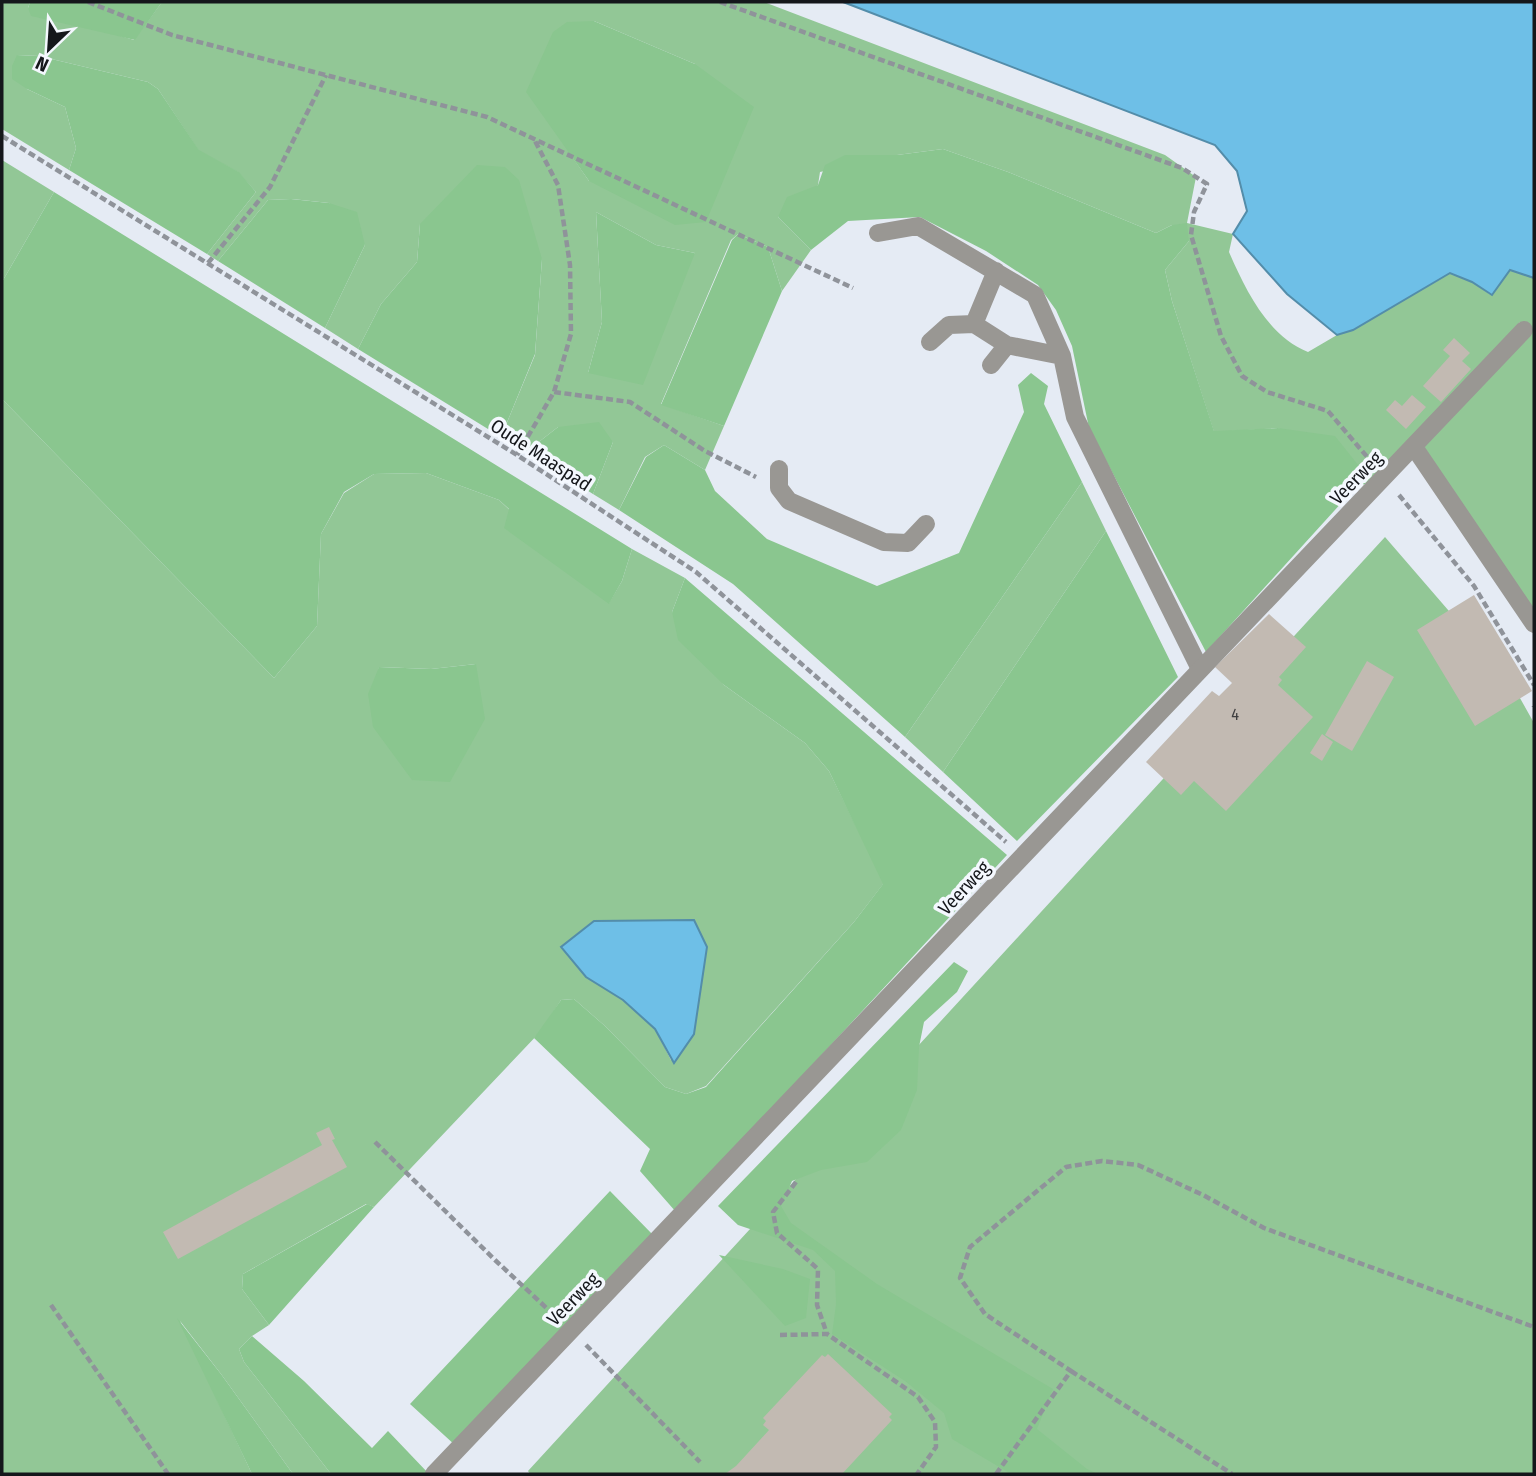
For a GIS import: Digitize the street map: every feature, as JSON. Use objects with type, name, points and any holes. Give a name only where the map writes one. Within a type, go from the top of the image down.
[{"type":"street","points":[[878,233],[918,226],[1035,295],[1062,356],[1075,417],[1200,669]]},
{"type":"street","points":[[974,324],[996,271]]},
{"type":"street","points":[[930,342],[948,325],[974,324],[1007,345],[1062,356]]},
{"type":"street","name":"Veerweg","points":[[433,1474],[1524,330]]},
{"type":"street","points":[[991,365],[1007,345]]},
{"type":"street","points":[[1414,447],[1534,624]]},
{"type":"street","points":[[779,470],[779,488],[789,501],[884,542],[908,543],[926,524]]},
{"type":"path","points":[[88,2],[172,35],[487,117],[853,288]]},
{"type":"path","points":[[720,2],[1182,168],[1207,184],[1194,212],[1191,234],[1221,336],[1242,376],[1267,392],[1328,411],[1474,586],[1534,685]]},
{"type":"path","points":[[208,263],[270,187],[326,75]]},
{"type":"path","name":"Oude Maaspad","points":[[2,136],[517,455],[696,572],[1023,856]]},
{"type":"path","points":[[517,455],[554,392],[571,334],[570,265],[558,185],[535,140]]},
{"type":"path","points":[[554,392],[630,402],[705,451],[779,488]]},
{"type":"path","points":[[375,1142],[572,1331],[700,1462]]},
{"type":"path","points":[[1232,1474],[985,1314],[960,1278],[970,1247],[1066,1167],[1102,1161],[1138,1165],[1203,1195],[1264,1228],[1534,1327]]},
{"type":"path","points":[[796,1182],[773,1212],[777,1233],[818,1269],[817,1305],[827,1334]]},
{"type":"path","points":[[51,1305],[167,1474]]},
{"type":"path","points":[[780,1335],[827,1334],[918,1396],[935,1422],[936,1447],[918,1474]]},
{"type":"path","points":[[996,1474],[1071,1371]]},
{"type":"green space","points":[[2,2],[30,2],[28,8],[134,40],[162,2],[764,2],[1165,155],[1196,177],[1187,223],[1233,234],[1229,252],[1251,297],[1281,335],[1308,352],[1337,335],[1353,330],[1450,273],[1472,282],[1491,295],[1510,270],[1534,278],[1534,611],[1424,447],[1532,331],[1520,322],[1371,481],[1278,428],[1214,432],[1172,301],[1165,270],[1189,241],[1172,225],[1156,233],[1008,172],[943,149],[897,155],[820,172],[818,185],[778,217],[811,250],[782,291],[768,247],[738,234],[731,240],[661,404],[724,426],[705,470],[664,445],[645,457],[619,510],[593,494],[613,442],[558,427],[526,452],[501,437],[535,355],[542,259],[420,224],[417,262],[381,304],[358,349],[325,328],[365,245],[329,203],[292,199],[268,200],[218,261],[207,254],[256,192],[238,172],[199,151],[158,89],[148,82],[39,56],[17,55],[27,89],[65,107],[76,148],[69,170],[2,129]],"holes":[[[594,21],[695,64],[589,181],[571,155]],[[596,212],[656,245],[695,253],[588,373],[602,322]]]},
{"type":"green space","points":[[30,2],[162,2],[135,40],[31,16],[28,8]]},
{"type":"green space","points":[[594,21],[695,64],[754,107],[706,222],[675,225],[589,181],[526,92],[553,32],[567,22]]},
{"type":"green space","points":[[17,55],[39,56],[148,82],[158,89],[199,150],[239,172],[256,192],[207,254],[69,170],[76,148],[65,107],[12,79],[12,66]]},
{"type":"green space","points":[[943,149],[1008,172],[1156,233],[1172,225],[1187,223],[1189,241],[1165,270],[1172,301],[1214,431],[1278,428],[1335,436],[1371,481],[1354,489],[1206,652],[1089,428],[1072,346],[1056,310],[1038,285],[986,251],[920,217],[848,221],[811,250],[778,217],[787,197],[818,185],[825,165],[845,155],[897,155]]},
{"type":"green space","points":[[2,160],[54,192],[2,282]]},
{"type":"green space","points":[[477,165],[505,167],[519,180],[542,259],[535,354],[501,437],[358,349],[381,304],[417,262],[420,224]]},
{"type":"green space","points":[[54,192],[632,549],[622,581],[609,604],[504,528],[509,509],[499,500],[426,473],[374,474],[344,492],[321,534],[317,626],[274,678],[2,399],[2,282]]},
{"type":"green space","points":[[291,199],[329,203],[357,212],[365,245],[325,328],[218,261],[268,200]]},
{"type":"green space","points":[[596,212],[656,245],[695,253],[643,385],[588,373],[602,322]]},
{"type":"green space","points":[[738,234],[768,247],[782,291],[724,426],[661,405],[732,240]]},
{"type":"green space","points":[[1031,373],[1048,386],[1044,404],[1082,482],[905,737],[733,584],[619,510],[646,457],[664,445],[705,470],[715,491],[767,539],[877,586],[959,553],[1024,412],[1018,385]]},
{"type":"green space","points":[[2,399],[274,678],[317,626],[321,534],[344,493],[374,474],[426,473],[499,500],[609,603],[622,581],[632,549],[685,578],[672,612],[724,685],[805,743],[829,771],[884,883],[854,922],[706,1086],[686,1094],[665,1087],[605,1026],[574,999],[561,1000],[541,1031],[374,1207],[366,1204],[243,1274],[242,1289],[269,1325],[239,1349],[244,1362],[331,1474],[293,1474],[180,1321],[252,1474],[2,1474]],"holes":[[[476,664],[373,727],[379,667],[431,669]],[[586,977],[694,1034],[671,1060],[655,1029],[623,1000]]]},
{"type":"green space","points":[[599,422],[613,442],[593,494],[526,452],[558,427]]},
{"type":"green space","points":[[1082,482],[1106,531],[943,772],[905,737]]},
{"type":"green space","points":[[1106,531],[1178,677],[1017,841],[943,772]]},
{"type":"green space","points":[[1385,537],[1512,684],[1534,723],[1534,1474],[530,1474],[528,1471]]},
{"type":"green space","points":[[685,578],[1007,855],[676,1212],[640,1171],[650,1149],[534,1038],[561,1000],[574,999],[605,1026],[665,1087],[686,1094],[706,1087],[854,922],[883,884],[829,771],[805,743],[724,685],[678,640],[672,612]]},
{"type":"green space","points":[[476,664],[485,719],[450,782],[412,780],[373,727],[368,694],[379,667],[431,669]]},
{"type":"green space","points":[[954,962],[968,971],[957,992],[924,1022],[919,1047],[917,1090],[901,1130],[867,1162],[821,1170],[792,1181],[781,1206],[791,1223],[877,1284],[1053,1389],[1037,1429],[1087,1469],[1098,1474],[1011,1474],[952,1439],[944,1413],[905,1381],[832,1334],[836,1304],[835,1271],[813,1250],[738,1225],[718,1206]]},
{"type":"green space","points":[[610,1191],[654,1236],[456,1446],[410,1404]]},
{"type":"green space","points":[[367,1204],[374,1207],[269,1325],[242,1289],[243,1274]]},
{"type":"green space","points":[[719,1255],[783,1269],[810,1279],[806,1318],[785,1326]]},
{"type":"green space","points":[[177,1318],[221,1374],[293,1474],[252,1474]]},
{"type":"green space","points":[[252,1336],[304,1381],[372,1448],[388,1431],[429,1474],[331,1474],[244,1362],[239,1349]]},
{"type":"water","points":[[843,2],[1534,2],[1534,278],[1510,270],[1492,295],[1472,282],[1450,273],[1353,330],[1337,335],[1287,294],[1233,234],[1247,211],[1237,171],[1215,145]]},
{"type":"water","points":[[694,920],[707,947],[694,1034],[674,1063],[655,1029],[623,1000],[586,977],[561,947],[594,921]]},
{"type":"building","points":[[1454,338],[1470,353],[1462,361],[1471,369],[1441,402],[1423,386],[1450,356],[1443,350]]},
{"type":"building","points":[[1412,395],[1426,407],[1406,429],[1386,410],[1395,400],[1402,406]]},
{"type":"building","points":[[1474,595],[1532,691],[1475,726],[1417,630]]},
{"type":"building","points":[[1269,614],[1306,647],[1279,677],[1282,680],[1278,685],[1313,717],[1226,811],[1194,781],[1181,795],[1146,762],[1212,691],[1219,696],[1232,683],[1215,667]]},
{"type":"building","points":[[1367,661],[1394,677],[1352,751],[1325,735]]},
{"type":"building","points":[[1322,734],[1333,742],[1322,761],[1310,753]]},
{"type":"building","points":[[329,1127],[335,1139],[332,1140],[347,1167],[178,1259],[163,1232],[322,1145],[316,1133]]},
{"type":"building","points":[[828,1354],[892,1414],[889,1417],[892,1420],[842,1474],[725,1474],[736,1466],[769,1430],[763,1425],[766,1421],[763,1418],[822,1355],[825,1357]]}]
